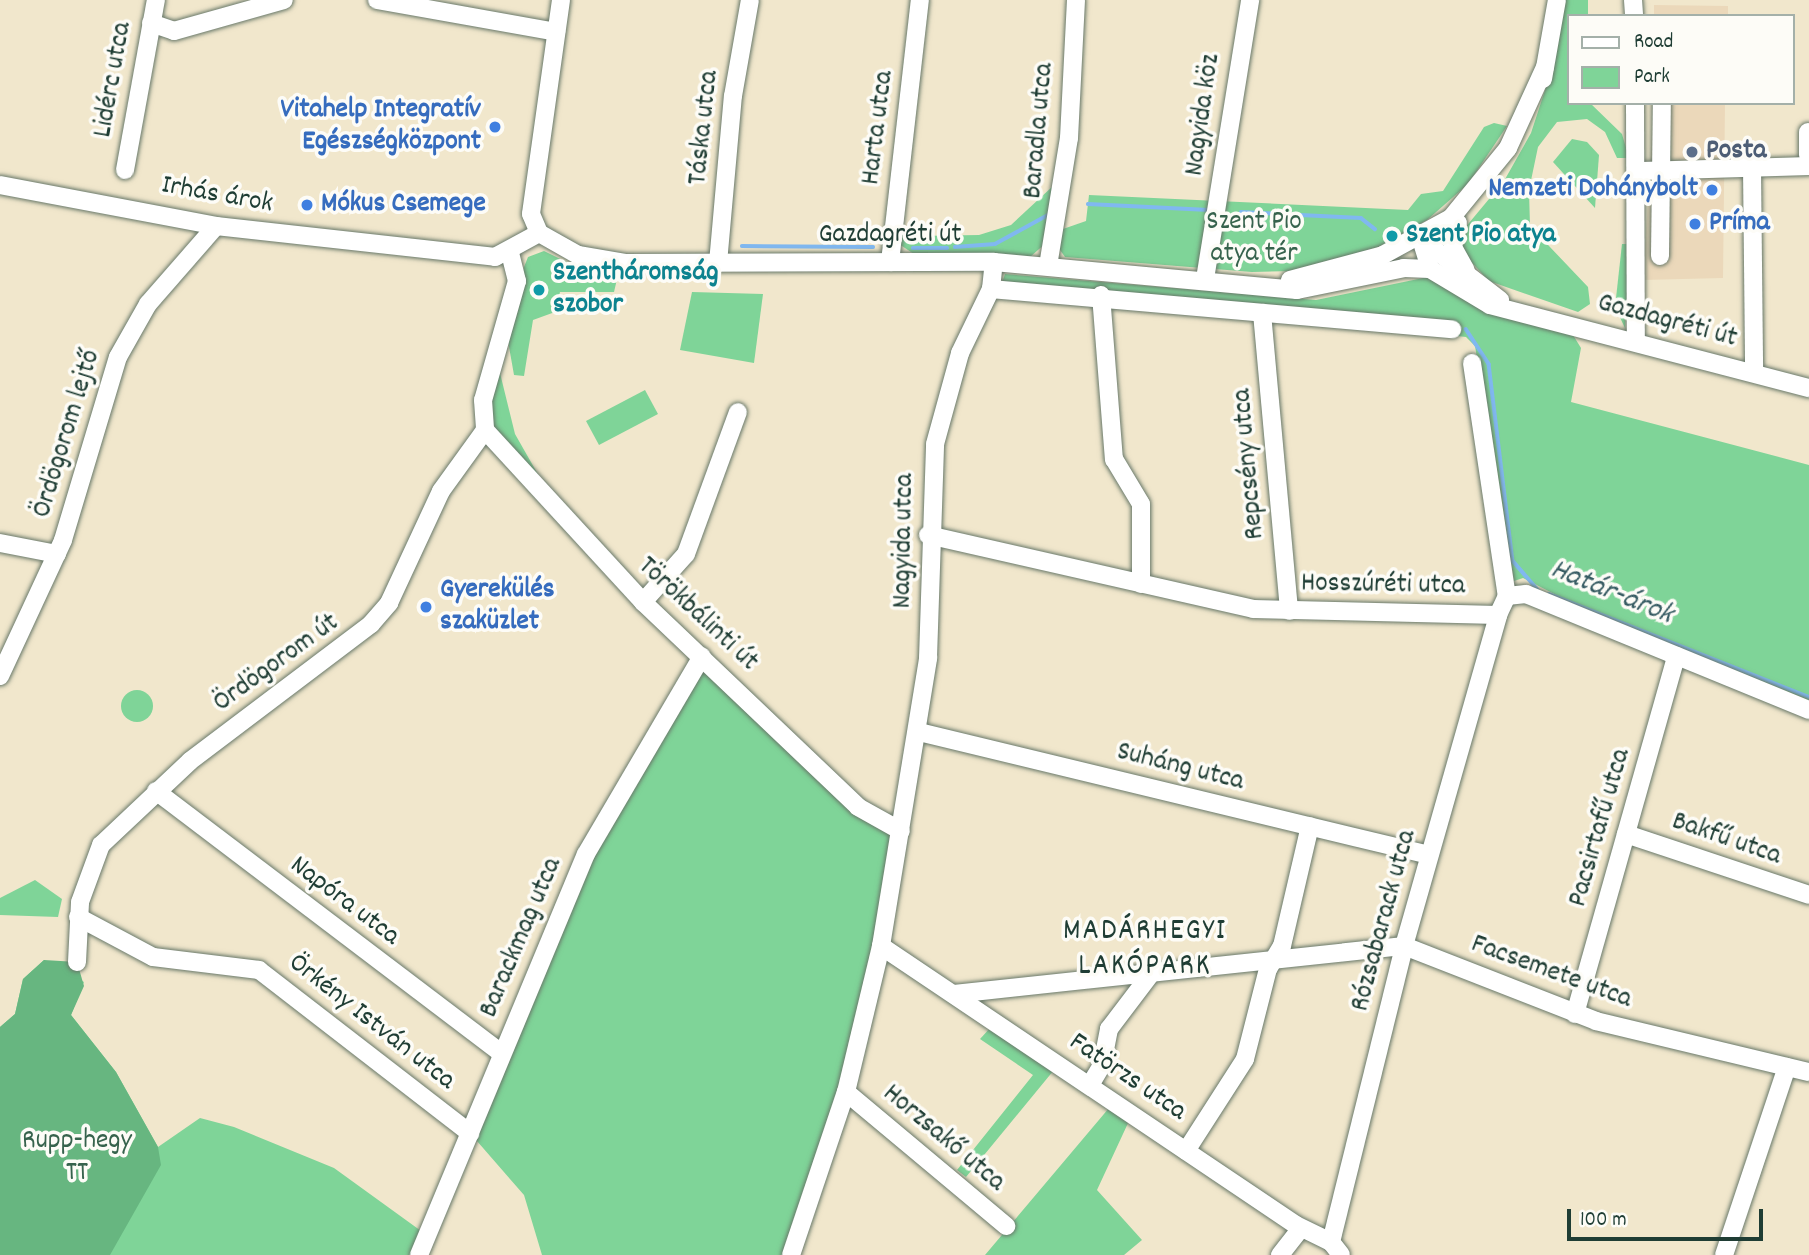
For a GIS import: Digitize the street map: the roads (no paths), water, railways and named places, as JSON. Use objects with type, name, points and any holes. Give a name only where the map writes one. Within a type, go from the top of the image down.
[{"type":"street","name":"Lidérc utca","points":[[125,170],[156,0]]},
{"type":"street","points":[[151,23],[181,30],[284,0]]},
{"type":"street","points":[[377,0],[555,32]]},
{"type":"street","points":[[485,430],[483,400],[517,281],[510,253],[539,233],[530,201],[561,0]]},
{"type":"street","name":"Táska utca","points":[[718,263],[733,96],[750,0]]},
{"type":"street","name":"Harta utca","points":[[890,262],[920,0]]},
{"type":"street","name":"Baradla utca","points":[[1048,265],[1069,138],[1076,0]]},
{"type":"street","name":"Nagyida köz","points":[[1205,279],[1250,0]]},
{"type":"street","points":[[1424,245],[1458,223],[1506,171],[1541,95],[1557,0]]},
{"type":"street","points":[[1424,245],[1491,175],[1545,67]]},
{"type":"street","points":[[1635,105],[1636,341]]},
{"type":"street","points":[[1660,256],[1662,105]]},
{"type":"street","points":[[1642,171],[1809,161],[1808,132]]},
{"type":"street","points":[[1746,164],[1754,204],[1754,373]]},
{"type":"street","name":"Irhás árok","points":[[0,185],[216,226],[495,257],[510,253]]},
{"type":"street","points":[[1458,223],[1455,256],[1482,289]]},
{"type":"street","name":"Ördögorom lejtő","points":[[0,676],[5,652],[57,554],[118,357],[148,304],[216,226]]},
{"type":"street","name":"Gazdagréti út","points":[[539,233],[598,262],[994,262],[1205,279],[1297,290],[1355,281],[1404,268],[1430,270],[1471,298],[1809,388]]},
{"type":"street","points":[[1424,245],[1430,270]]},
{"type":"street","name":"Gazdagréti út","points":[[1248,283],[1342,270],[1424,245]]},
{"type":"street","name":"Gazdagréti út","points":[[1355,281],[1424,245]]},
{"type":"street","name":"Gazdagréti út","points":[[1424,245],[1512,308]]},
{"type":"street","name":"Nagyida utca","points":[[901,831],[919,732],[928,658],[928,535],[941,415],[960,353],[991,289],[994,262]]},
{"type":"street","points":[[991,289],[1101,295],[1262,313],[1452,329]]},
{"type":"street","points":[[1101,295],[1114,459],[1141,504],[1141,584]]},
{"type":"street","name":"Repcsény utca","points":[[1262,313],[1289,611]]},
{"type":"street","points":[[1472,363],[1507,596]]},
{"type":"street","points":[[643,602],[686,554],[738,412]]},
{"type":"street","name":"Törökbálinti út","points":[[485,430],[643,602],[858,807],[901,831]]},
{"type":"street","name":"Ördögorom út","points":[[77,962],[78,917],[95,854],[156,791],[371,624],[389,603],[441,491],[485,430]]},
{"type":"street","name":"Hosszúréti utca","points":[[928,535],[1223,605],[1289,611],[1498,615],[1507,596],[1526,594],[1809,710]]},
{"type":"street","points":[[0,543],[57,554]]},
{"type":"street","name":"Rózsabarack utca","points":[[1336,1248],[1404,946],[1498,615]]},
{"type":"street","name":"Barackmag utca","points":[[419,1255],[501,1053],[586,855],[702,656]]},
{"type":"street","name":"Pacsirtafű utca","points":[[1575,1014],[1676,656]]},
{"type":"street","name":"Suháng utca","points":[[919,732],[1429,855]]},
{"type":"street","name":"Napóra utca","points":[[156,791],[501,1053]]},
{"type":"street","points":[[1186,1151],[1245,1059],[1310,826]]},
{"type":"street","points":[[791,1255],[846,1093],[881,946],[901,831]]},
{"type":"street","name":"Bakfű utca","points":[[1626,834],[1809,895]]},
{"type":"street","name":"Örkény István utca","points":[[78,917],[153,957],[259,970],[470,1133]]},
{"type":"street","name":"Fatörzs utca","points":[[881,946],[1301,1228],[1336,1248]]},
{"type":"street","name":"Facsemete utca","points":[[954,994],[1404,946],[1575,1014],[1809,1072]]},
{"type":"street","points":[[1090,1085],[1102,1065],[1109,1029],[1153,971]]},
{"type":"street","points":[[1724,1255],[1787,1067]]},
{"type":"street","name":"Horzsakő utca","points":[[846,1093],[1006,1226]]},
{"type":"street","points":[[1280,1255],[1301,1228]]},
{"type":"waterway","points":[[1088,204],[1209,210]]},
{"type":"waterway","points":[[1241,212],[1361,218],[1375,229]]},
{"type":"waterway","points":[[955,247],[995,244],[1050,214]]},
{"type":"waterway","points":[[742,246],[873,247]]},
{"type":"waterway","points":[[913,248],[947,248]]},
{"type":"waterway","name":"Határ-árok","points":[[1466,329],[1489,364],[1513,561],[1538,590]]},
{"type":"waterway","name":"Határ-árok","points":[[1549,594],[1809,697]]},
{"type":"place","name":"Vitahelp Integratív Egészségközpont","points":[[495,127]]},
{"type":"place","name":"Posta","points":[[1692,152]]},
{"type":"place","name":"Nemzeti Dohánybolt","points":[[1712,190]]},
{"type":"place","name":"Mókus Csemege","points":[[307,205]]},
{"type":"place","name":"Príma","points":[[1695,224]]},
{"type":"place","name":"Szent Pio atya","points":[[1392,236]]},
{"type":"place","name":"Szentháromság szobor","points":[[539,290]]},
{"type":"place","name":"Gyerekülés szaküzlet","points":[[426,607]]},
{"type":"district","name":"MADÁRHEGYI LAKÓPARK","points":[[1145,950]]},
{"type":"park label","name":"Szent Pio atya tér","points":[[1254,239]]},
{"type":"park label","name":"Rupp-hegy TT","points":[[77,1158]]}]
